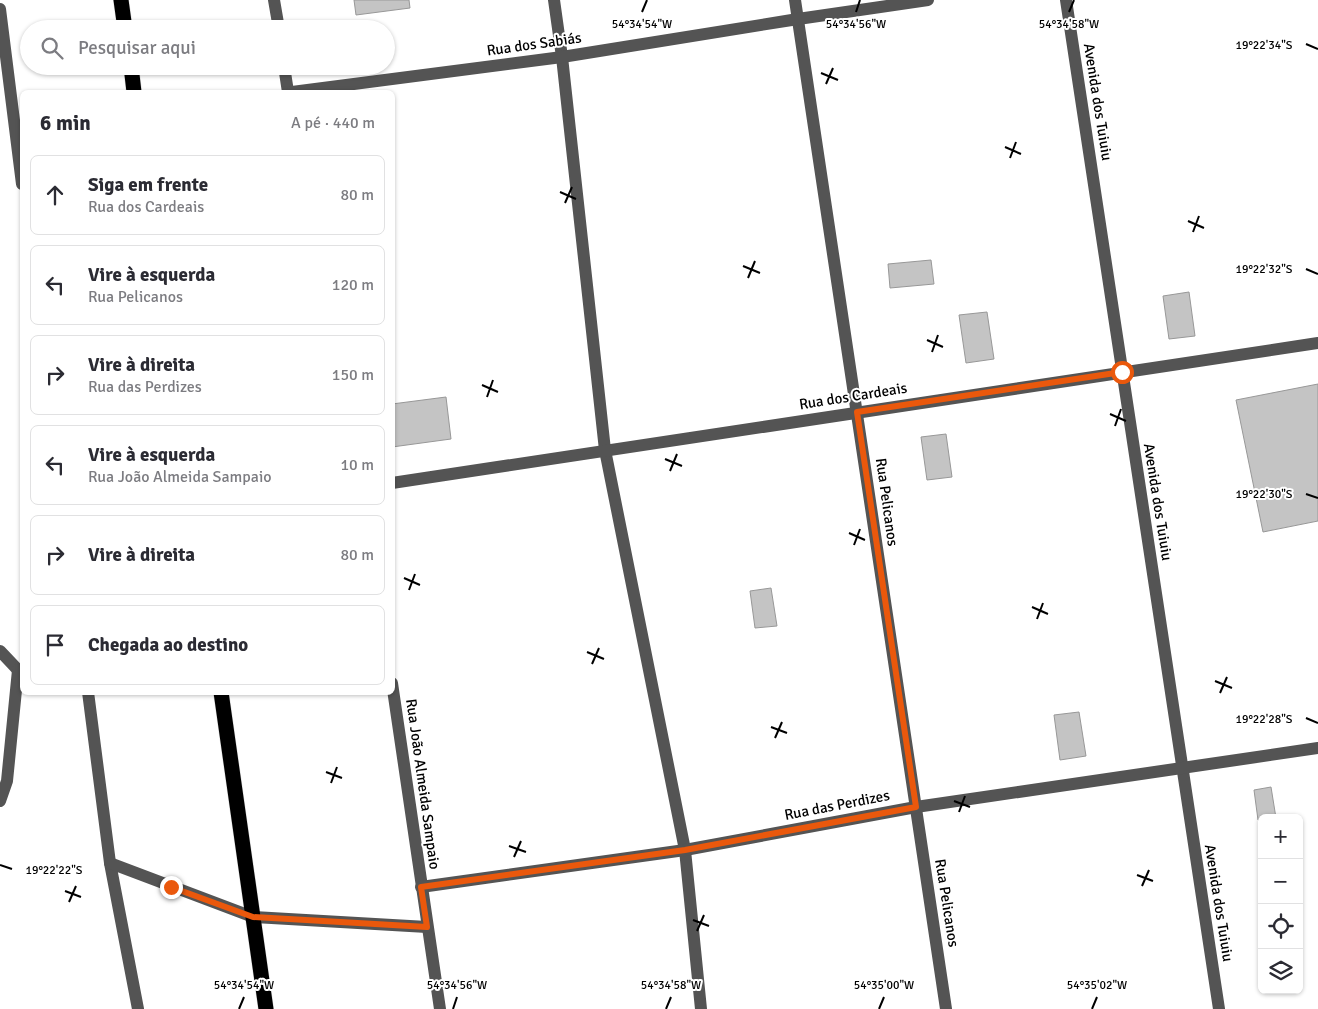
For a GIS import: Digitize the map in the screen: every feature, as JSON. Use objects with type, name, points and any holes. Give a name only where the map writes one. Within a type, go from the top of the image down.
[{"type":"highway","points":[[121,0],[124,20]]},
{"type":"highway","points":[[131,75],[134,90]]},
{"type":"highway","points":[[221,695],[266,1009]]},
{"type":"street","points":[[274,0],[277,20]]},
{"type":"street","points":[[554,0],[562,57],[605,450],[685,850],[701,1009]]},
{"type":"street","name":"Rua Pelicanos","points":[[795,0],[946,1009]]},
{"type":"street","name":"Rua dos Sabiás","points":[[307,90],[562,57],[928,0]]},
{"type":"street","name":"Avenida dos Tuiuiu","points":[[1066,0],[1219,1009]]},
{"type":"street","points":[[0,10],[20,168]]},
{"type":"street","points":[[285,75],[288,90]]},
{"type":"street","name":"Rua dos Cardeais","points":[[395,483],[1318,343]]},
{"type":"street","points":[[0,651],[20,670],[7,781],[0,801]]},
{"type":"street","points":[[88,695],[110,863],[138,1009]]},
{"type":"street","name":"Rua João Almeida Sampaio","points":[[394,695],[440,1009]]},
{"type":"street","name":"Rua das Perdizes","points":[[421,887],[685,850],[916,807],[1318,748]]},
{"type":"street","points":[[110,863],[253,917],[427,927]]},
{"type":"building","points":[[354,0],[409,0],[410,8],[356,15]]},
{"type":"building","points":[[931,260],[934,284],[890,288],[888,264]]},
{"type":"building","points":[[1189,292],[1195,336],[1169,339],[1163,296]]},
{"type":"building","points":[[987,312],[994,359],[966,363],[959,315]]},
{"type":"building","points":[[1318,384],[1318,521],[1263,532],[1236,400]]},
{"type":"building","points":[[446,397],[451,439],[395,447],[395,404]]},
{"type":"building","points":[[946,434],[952,477],[927,480],[921,437]]},
{"type":"building","points":[[771,588],[777,626],[755,628],[750,591]]},
{"type":"building","points":[[1079,712],[1086,756],[1060,760],[1054,715]]},
{"type":"building","points":[[1271,787],[1275,814],[1258,814],[1258,820],[1254,790]]},
{"type":"route","points":[[171,887],[253,917],[427,927],[421,887],[685,850],[916,807],[857,412],[1122,372]]}]
